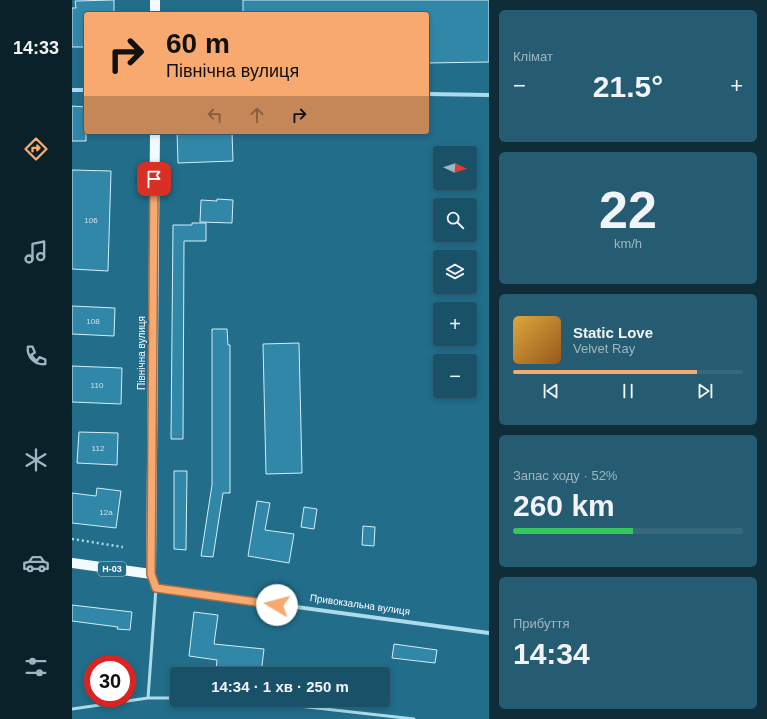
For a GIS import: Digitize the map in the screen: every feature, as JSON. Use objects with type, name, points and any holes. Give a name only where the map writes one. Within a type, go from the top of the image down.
[{"type":"main road","points":[[155,0],[155,12]]},
{"type":"main road","name":"Північна вулиця","points":[[151,574],[154,134]]},
{"type":"main road","name":"Н-03","points":[[72,563],[151,574]]},
{"type":"street","points":[[72,90],[84,90]]},
{"type":"street","points":[[429,94],[489,95]]},
{"type":"street","points":[[151,574],[156,588]]},
{"type":"street","name":"Привокзальна вулиця","points":[[156,588],[489,633]]},
{"type":"lane","points":[[148,698],[156,588]]},
{"type":"lane","points":[[72,709],[148,698],[170,698]]},
{"type":"lane","points":[[307,707],[414,719]]},
{"type":"path","points":[[72,539],[123,546]]},
{"type":"building","points":[[114,0],[114,12],[84,12],[84,47],[72,47],[72,8],[76,8],[75,1]]},
{"type":"building","points":[[243,0],[489,0],[489,62],[429,63],[429,12],[243,12]]},
{"type":"building","points":[[72,106],[84,107],[84,134],[86,134],[86,141],[72,141]]},
{"type":"building","points":[[177,134],[232,134],[233,161],[178,163]]},
{"type":"building","points":[[72,170],[111,171],[108,271],[72,269]]},
{"type":"building","points":[[217,199],[233,200],[232,223],[200,222],[201,200],[217,201]]},
{"type":"building","points":[[192,223],[206,223],[206,241],[184,241],[183,439],[171,439],[173,225],[192,225]]},
{"type":"building","points":[[72,306],[115,308],[114,336],[72,334]]},
{"type":"building","points":[[212,329],[227,329],[228,345],[230,345],[230,493],[223,493],[213,557],[201,556],[212,485]]},
{"type":"building","points":[[299,343],[302,473],[266,474],[263,344]]},
{"type":"building","points":[[72,366],[122,368],[121,404],[72,402]]},
{"type":"building","points":[[79,432],[118,433],[117,465],[77,463]]},
{"type":"building","points":[[174,471],[187,471],[186,550],[174,549]]},
{"type":"building","points":[[97,488],[121,491],[116,528],[72,523],[72,493],[96,496]]},
{"type":"building","points":[[257,501],[270,503],[265,530],[294,534],[289,563],[248,556]]},
{"type":"building","points":[[304,507],[317,509],[314,529],[301,527]]},
{"type":"building","points":[[363,526],[375,527],[374,546],[362,545]]},
{"type":"building","points":[[72,605],[132,612],[130,630],[72,621]]},
{"type":"building","points":[[194,612],[218,615],[214,644],[264,649],[262,667],[216,667],[217,660],[189,656]]},
{"type":"building","points":[[394,644],[437,650],[435,663],[392,658]]},
{"type":"route","points":[[154,179],[151,574],[156,588],[277,605]]}]
